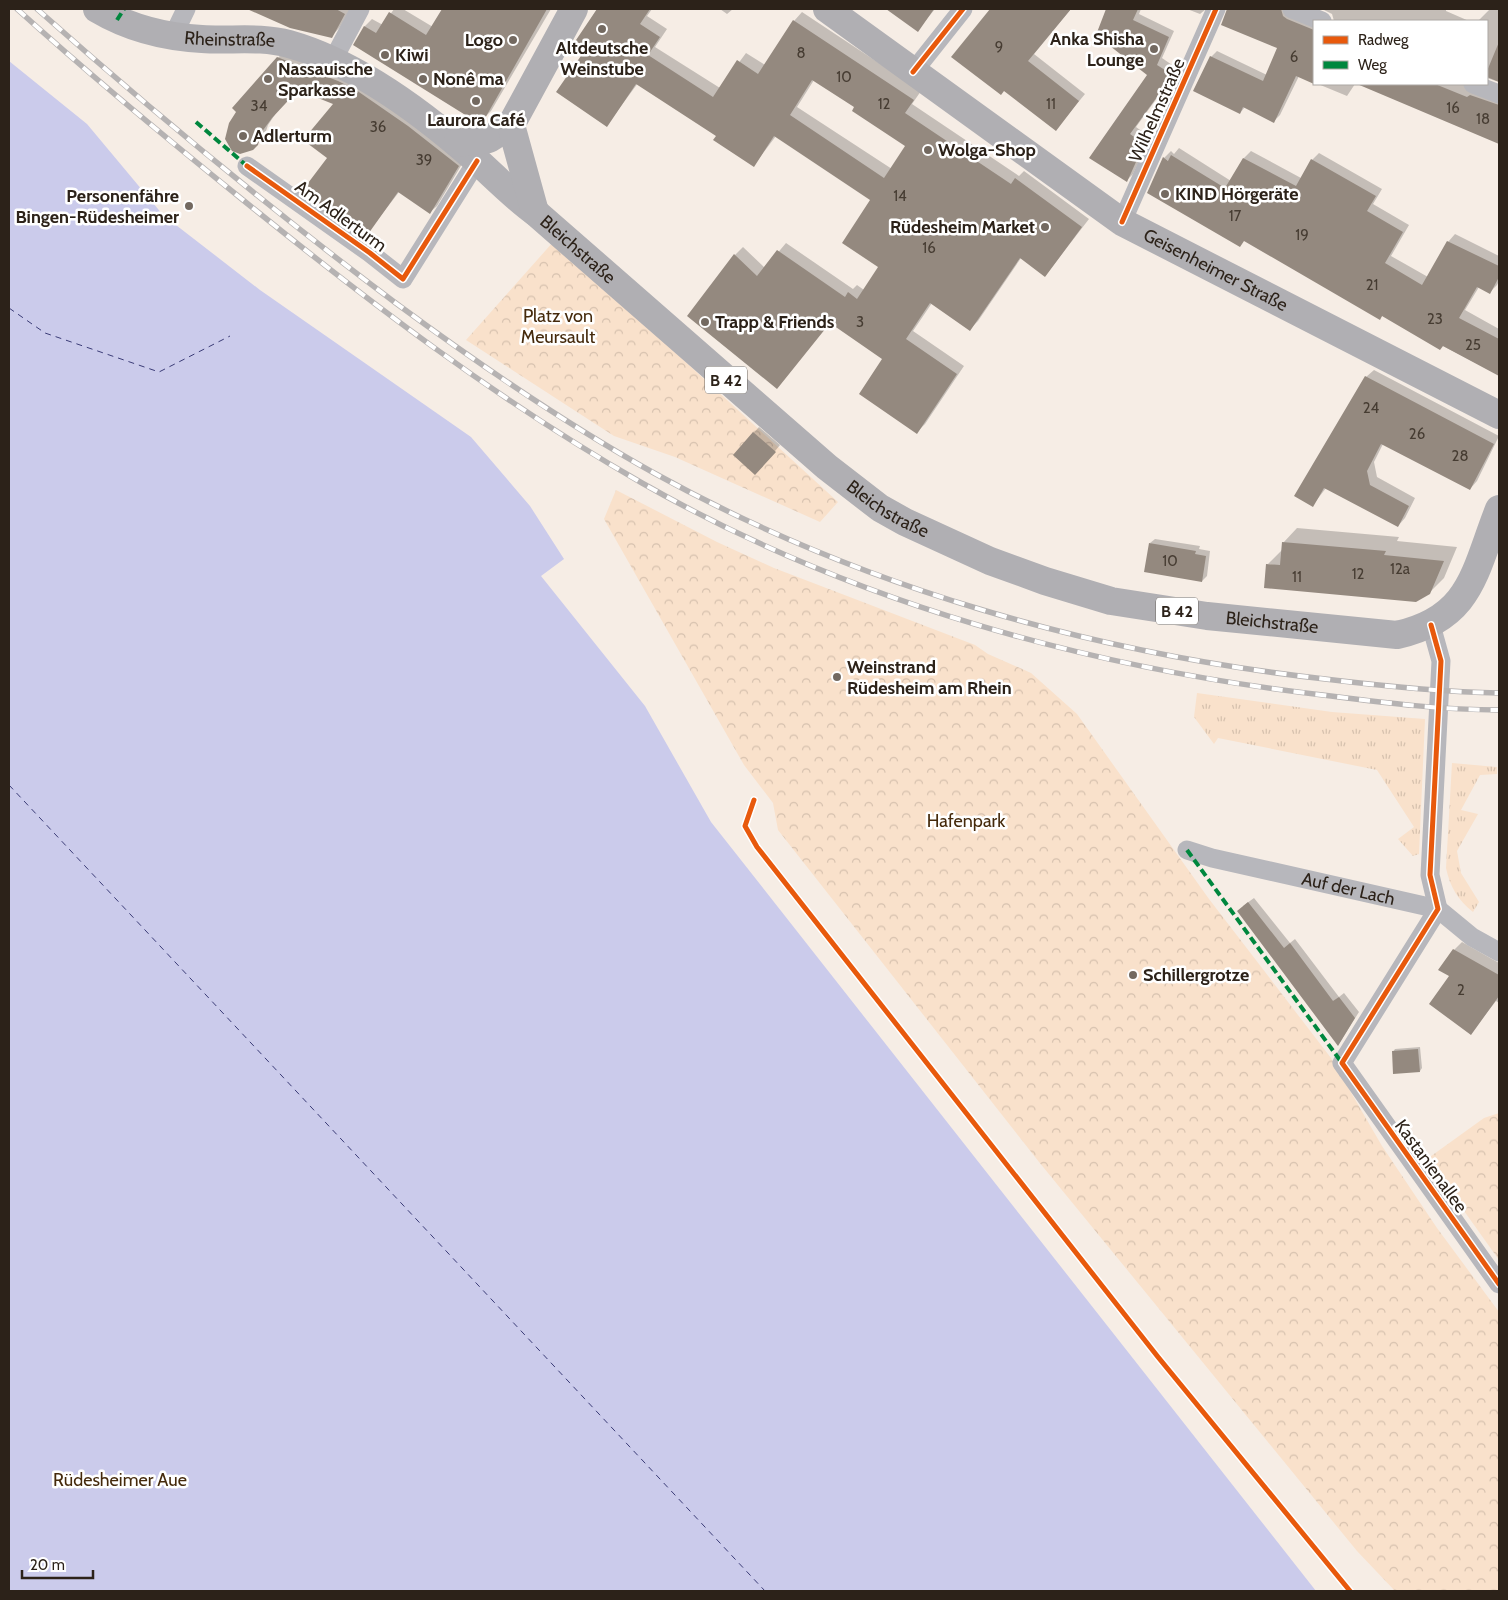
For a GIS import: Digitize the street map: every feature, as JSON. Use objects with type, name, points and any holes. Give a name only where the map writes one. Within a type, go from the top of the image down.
[{"type":"main road","name":"Rheinstraße","points":[[97,9],[117,20],[138,28],[173,36],[202,39],[269,40],[332,60],[365,77],[457,144]]},
{"type":"main road","points":[[457,144],[489,139],[511,125],[574,9]]},
{"type":"main road","name":"Geisenheimer Straße","points":[[827,9],[1122,222],[1494,415]]},
{"type":"main road","points":[[511,125],[535,212]]},
{"type":"main road","name":"Bleichstraße","points":[[457,144],[478,161],[513,196],[535,212],[834,472],[880,508],[932,535],[990,561],[1044,581],[1083,594],[1127,604],[1207,616],[1397,635],[1431,625]]},
{"type":"main road","name":"B 42","points":[[1431,625],[1446,616],[1466,592],[1499,509]]},
{"type":"street","points":[[173,36],[186,9]]},
{"type":"street","points":[[332,60],[360,9]]},
{"type":"street","points":[[912,72],[962,9]]},
{"type":"street","name":"Wilhelmstraße","points":[[1122,222],[1216,9]]},
{"type":"street","points":[[1292,9],[1320,20]]},
{"type":"street","points":[[1476,85],[1499,94]]},
{"type":"street","name":"Am Adlerturm","points":[[247,166],[370,253],[403,279],[478,161]]},
{"type":"street","points":[[1431,625],[1441,661],[1430,875],[1438,910]]},
{"type":"street","name":"Auf der Lach","points":[[1187,850],[1212,858],[1438,910],[1472,936],[1499,952]]},
{"type":"street","name":"Kastanienallee","points":[[1438,910],[1342,1063],[1499,1284]]},
{"type":"green space","name":"Platz von Meursault","points":[[554,241],[838,502],[820,522],[675,457],[614,436],[466,340]]},
{"type":"green space","name":"Hafenpark","points":[[616,490],[717,542],[774,568],[975,645],[988,654],[1031,673],[1077,714],[1209,899],[1331,1058],[1382,1146],[1437,1228],[1499,1312],[1499,1591],[1395,1591],[1357,1551],[1039,1162],[778,830],[773,803],[744,765],[604,519]]},
{"type":"green space","points":[[1197,693],[1332,712],[1425,719],[1419,854],[1413,856],[1398,839],[1414,827],[1377,770],[1218,738],[1214,744],[1194,717]]},
{"type":"green space","points":[[1452,763],[1497,767],[1497,774],[1480,775],[1461,810],[1478,814],[1457,851],[1461,873],[1479,902],[1473,912],[1455,893],[1446,868]]},
{"type":"green space","points":[[1499,1113],[1499,1260],[1427,1159],[1484,1118]]},
{"type":"water","points":[[9,61],[87,124],[163,215],[260,290],[471,437],[530,506],[564,559],[541,576],[645,706],[711,822],[1316,1591],[9,1591]]},
{"type":"building","points":[[247,9],[336,9],[345,14],[332,38],[290,28]]},
{"type":"building","points":[[442,9],[547,9],[484,120],[475,121],[353,45],[364,26],[376,33],[389,12],[426,35]]},
{"type":"building","points":[[597,9],[650,9],[640,24],[660,37],[648,55],[713,97],[737,60],[758,74],[793,20],[914,100],[905,113],[1011,184],[1015,178],[1082,227],[1045,277],[1020,258],[970,331],[930,303],[906,339],[957,374],[917,434],[859,394],[882,359],[830,323],[777,389],[687,316],[734,254],[757,276],[777,250],[845,297],[848,292],[857,299],[878,267],[842,243],[870,200],[774,136],[754,167],[713,140],[716,136],[636,84],[607,127],[556,92],[585,50],[574,43]],"holes":[[[812,80],[854,107],[852,111],[905,146],[884,178],[790,115]]]},
{"type":"building","points":[[886,9],[934,9],[918,32]]},
{"type":"building","points":[[990,9],[1071,9],[1028,61],[1079,101],[1056,131],[1004,91],[1001,95],[951,57]]},
{"type":"building","points":[[1106,9],[1138,9],[1133,20],[1169,37],[1157,65],[1173,75],[1130,134],[1144,144],[1127,182],[1089,158],[1147,75],[1096,35]]},
{"type":"building","points":[[1227,9],[1281,9],[1283,16],[1287,19],[1313,30],[1313,84],[1296,76],[1274,123],[1243,107],[1240,114],[1193,91],[1210,56],[1263,81],[1277,48],[1221,25]]},
{"type":"building","points":[[1499,42],[1499,82],[1488,77],[1488,69]]},
{"type":"building","points":[[277,57],[356,90],[408,126],[459,166],[430,214],[398,192],[366,237],[302,191],[327,158],[303,140],[333,104],[298,90],[272,118],[261,133],[258,145],[253,150],[240,154],[232,151],[225,139],[229,123],[236,112],[232,108]]},
{"type":"building","points":[[1359,85],[1437,85],[1467,97],[1470,95],[1499,105],[1499,144]]},
{"type":"building","points":[[1171,155],[1225,188],[1243,158],[1296,186],[1311,159],[1376,196],[1367,211],[1403,232],[1385,263],[1422,285],[1447,241],[1499,266],[1499,277],[1490,294],[1477,287],[1459,318],[1499,339],[1499,376],[1443,346],[1440,350],[1382,316],[1380,320],[1244,241],[1240,247],[1147,193],[1163,157],[1168,161]]},
{"type":"building","points":[[1365,376],[1494,444],[1470,490],[1381,444],[1367,471],[1370,485],[1409,506],[1398,527],[1324,488],[1313,507],[1294,496]]},
{"type":"building","points":[[753,432],[776,452],[755,475],[733,455]]},
{"type":"building","points":[[1282,542],[1386,551],[1384,555],[1444,561],[1430,594],[1416,602],[1264,588],[1266,564],[1280,565]]},
{"type":"building","points":[[1149,543],[1196,551],[1195,554],[1206,556],[1202,582],[1144,572]]},
{"type":"building","points":[[1248,902],[1284,948],[1290,943],[1333,1001],[1339,997],[1355,1018],[1338,1046],[1237,911]]},
{"type":"building","points":[[1453,949],[1499,975],[1499,996],[1471,1035],[1429,1004],[1449,976],[1438,970]]},
{"type":"building","points":[[1418,1049],[1420,1072],[1393,1074],[1392,1051]]},
{"type":"ferry route","points":[[9,308],[45,333],[159,372],[230,336]]},
{"type":"ferry route","points":[[9,785],[765,1591]]},
{"type":"railway","points":[[17,9],[100,82],[214,177],[339,276],[436,349],[486,385],[589,452],[642,483],[722,525],[805,563],[889,596],[976,624],[1063,648],[1152,668],[1241,684],[1415,706],[1499,710]]},
{"type":"railway","points":[[37,9],[214,160],[305,233],[428,327],[523,393],[588,434],[654,473],[732,514],[813,550],[895,581],[979,609],[1065,632],[1151,652],[1238,667],[1390,686],[1499,693]]},
{"type":"marked path","points":[[117,20],[124,9]]},
{"type":"marked path","points":[[196,122],[247,166]]},
{"type":"marked path","points":[[1187,850],[1342,1063]]},
{"type":"cycle path","points":[[913,72],[963,9]]},
{"type":"cycle path","points":[[1122,222],[1216,9]]},
{"type":"cycle path","points":[[247,166],[370,253],[403,279],[477,161]]},
{"type":"cycle path","points":[[1431,625],[1441,661],[1430,875],[1438,909],[1342,1063],[1499,1284]]},
{"type":"cycle path","points":[[754,800],[745,826],[757,847],[1158,1357],[1350,1591]]},
{"type":"place","name":"Altdeutsche Weinstube","points":[[602,29]]},
{"type":"place","name":"Logo","points":[[513,40]]},
{"type":"place","name":"Anka Shisha Lounge","points":[[1154,49]]},
{"type":"place","name":"Kiwi","points":[[385,55]]},
{"type":"place","name":"Nassauische Sparkasse","points":[[268,79]]},
{"type":"place","name":"Nonê ma","points":[[423,79]]},
{"type":"place","name":"Laurora Café","points":[[476,101]]},
{"type":"place","name":"Adlerturm","points":[[243,136]]},
{"type":"place","name":"Wolga-Shop","points":[[928,150]]},
{"type":"place","name":"KIND Hörgeräte","points":[[1165,194]]},
{"type":"place","name":"Personenfähre Bingen-Rüdesheimer","points":[[189,206]]},
{"type":"place","name":"Rüdesheim Market","points":[[1045,227]]},
{"type":"place","name":"Trapp & Friends","points":[[705,322]]},
{"type":"place","name":"Weinstrand Rüdesheim am Rhein","points":[[837,677]]},
{"type":"place","name":"Schillergrotze","points":[[1133,975]]},
{"type":"park label","name":"Rüdesheimer Aue","points":[[120,1480]]}]
